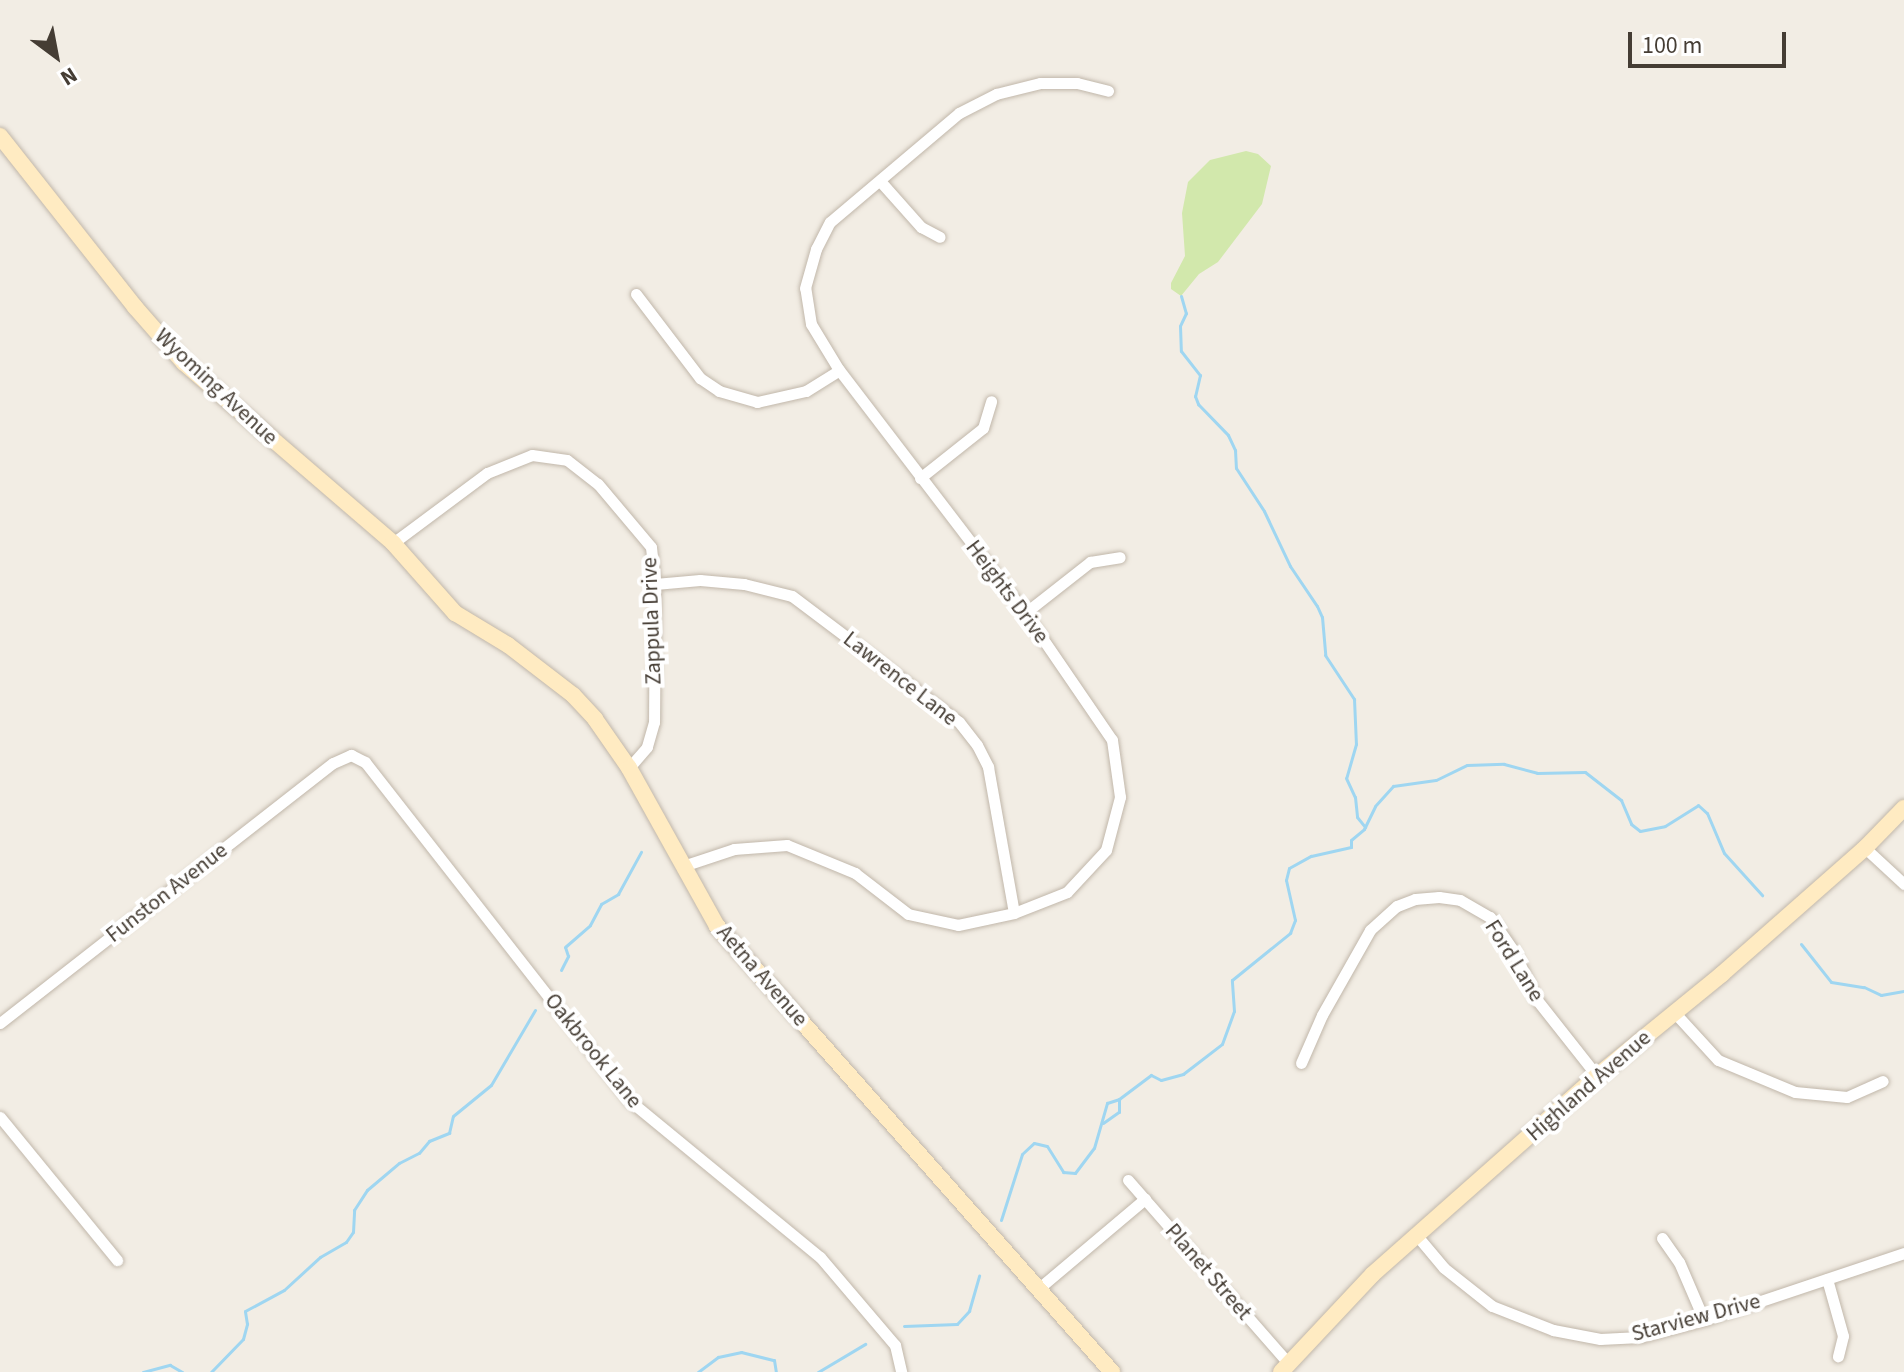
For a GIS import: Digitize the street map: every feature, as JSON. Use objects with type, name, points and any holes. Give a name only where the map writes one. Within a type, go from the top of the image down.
[{"type":"street","name":"Heights Drive","points":[[683,866],[734,849],[787,845],[855,873],[908,914],[958,925],[1014,913],[1067,892],[1106,850],[1120,797],[1112,740],[1025,613],[839,370],[811,324],[805,288],[816,249],[830,222],[959,113],[996,94],[1040,83],[1077,83],[1108,91]]},
{"type":"street","name":"Wyoming Avenue","points":[[0,136],[115,283],[184,363],[393,543]]},
{"type":"street","points":[[880,181],[921,227],[940,237]]},
{"type":"street","points":[[636,294],[700,378],[719,391],[757,402],[806,391],[839,370]]},
{"type":"street","points":[[920,478],[983,428],[991,401]]},
{"type":"street","name":"Zappula Drive","points":[[393,543],[487,473],[532,455],[567,460],[598,484],[651,547],[655,584],[654,722],[647,747],[629,768]]},
{"type":"street","name":"Aetna Avenue","points":[[393,543],[455,613],[508,645],[573,695],[595,719],[629,768],[717,926],[1112,1372]]},
{"type":"street","points":[[1025,613],[1090,562],[1120,557]]},
{"type":"street","name":"Lawrence Lane","points":[[655,584],[700,580],[744,584],[792,596],[959,722],[977,745],[988,767],[1014,913]]},
{"type":"street","name":"Oakbrook Lane","points":[[333,763],[351,755],[365,762],[630,1101],[820,1257],[895,1345],[901,1372]]},
{"type":"street","name":"Funston Avenue","points":[[0,1023],[333,763]]},
{"type":"street","name":"Highland Avenue","points":[[1285,1368],[1373,1274],[1597,1076],[1865,848],[1904,808]]},
{"type":"street","points":[[1865,848],[1904,884]]},
{"type":"street","name":"Ford Lane","points":[[1301,1063],[1322,1015],[1370,930],[1397,906],[1415,899],[1439,897],[1460,900],[1490,917],[1513,950],[1537,1000],[1597,1076]]},
{"type":"street","points":[[1674,1012],[1718,1060],[1795,1092],[1847,1097],[1883,1081]]},
{"type":"street","points":[[0,1117],[117,1260]]},
{"type":"street","name":"Planet Street","points":[[1128,1180],[1285,1368]]},
{"type":"street","points":[[1038,1289],[1145,1199]]},
{"type":"street","name":"Starview Drive","points":[[1418,1237],[1444,1268],[1492,1306],[1553,1330],[1600,1339],[1640,1337],[1704,1320],[1904,1253]]},
{"type":"street","points":[[1662,1238],[1679,1262],[1704,1320]]},
{"type":"street","points":[[1827,1279],[1843,1336],[1838,1356]]},
{"type":"green space","points":[[1246,151],[1258,154],[1271,166],[1262,204],[1218,262],[1199,274],[1181,296],[1171,289],[1171,283],[1185,256],[1182,213],[1188,182],[1210,160]]},
{"type":"waterway","points":[[1181,296],[1186,313],[1180,326],[1181,351],[1200,375],[1195,396],[1198,404],[1228,435],[1235,450],[1236,468],[1264,511],[1290,566],[1322,617],[1325,655],[1354,699],[1356,744],[1346,778],[1355,797],[1357,817],[1365,827]]},
{"type":"waterway","points":[[1001,1220],[1022,1154],[1034,1143],[1047,1146],[1063,1172],[1075,1173],[1094,1148],[1107,1103],[1119,1099],[1151,1075],[1161,1080],[1183,1074],[1222,1044],[1234,1011],[1232,980],[1290,933],[1295,920],[1286,880],[1289,868],[1311,856],[1351,847],[1351,840],[1364,829],[1375,806],[1393,786],[1436,780],[1467,765],[1504,764],[1537,773],[1585,772],[1621,800],[1631,824],[1640,831],[1665,826],[1698,805],[1707,813],[1724,853],[1762,895]]},
{"type":"waterway","points":[[561,970],[568,956],[565,947],[590,925],[601,904],[618,894],[641,852]]},
{"type":"waterway","points":[[1801,944],[1831,982],[1864,987],[1881,995],[1904,991]]},
{"type":"waterway","points":[[211,1372],[243,1339],[247,1324],[245,1311],[284,1290],[320,1257],[346,1242],[353,1232],[354,1210],[367,1190],[399,1163],[419,1153],[429,1141],[449,1133],[453,1116],[491,1085],[535,1010]]},
{"type":"waterway","points":[[1103,1123],[1119,1112],[1119,1099]]},
{"type":"waterway","points":[[904,1326],[957,1324],[969,1311],[979,1275]]},
{"type":"waterway","points":[[818,1372],[865,1344]]},
{"type":"waterway","points":[[698,1372],[718,1357],[741,1352],[774,1360],[776,1372]]},
{"type":"waterway","points":[[143,1372],[170,1365],[182,1372]]}]
